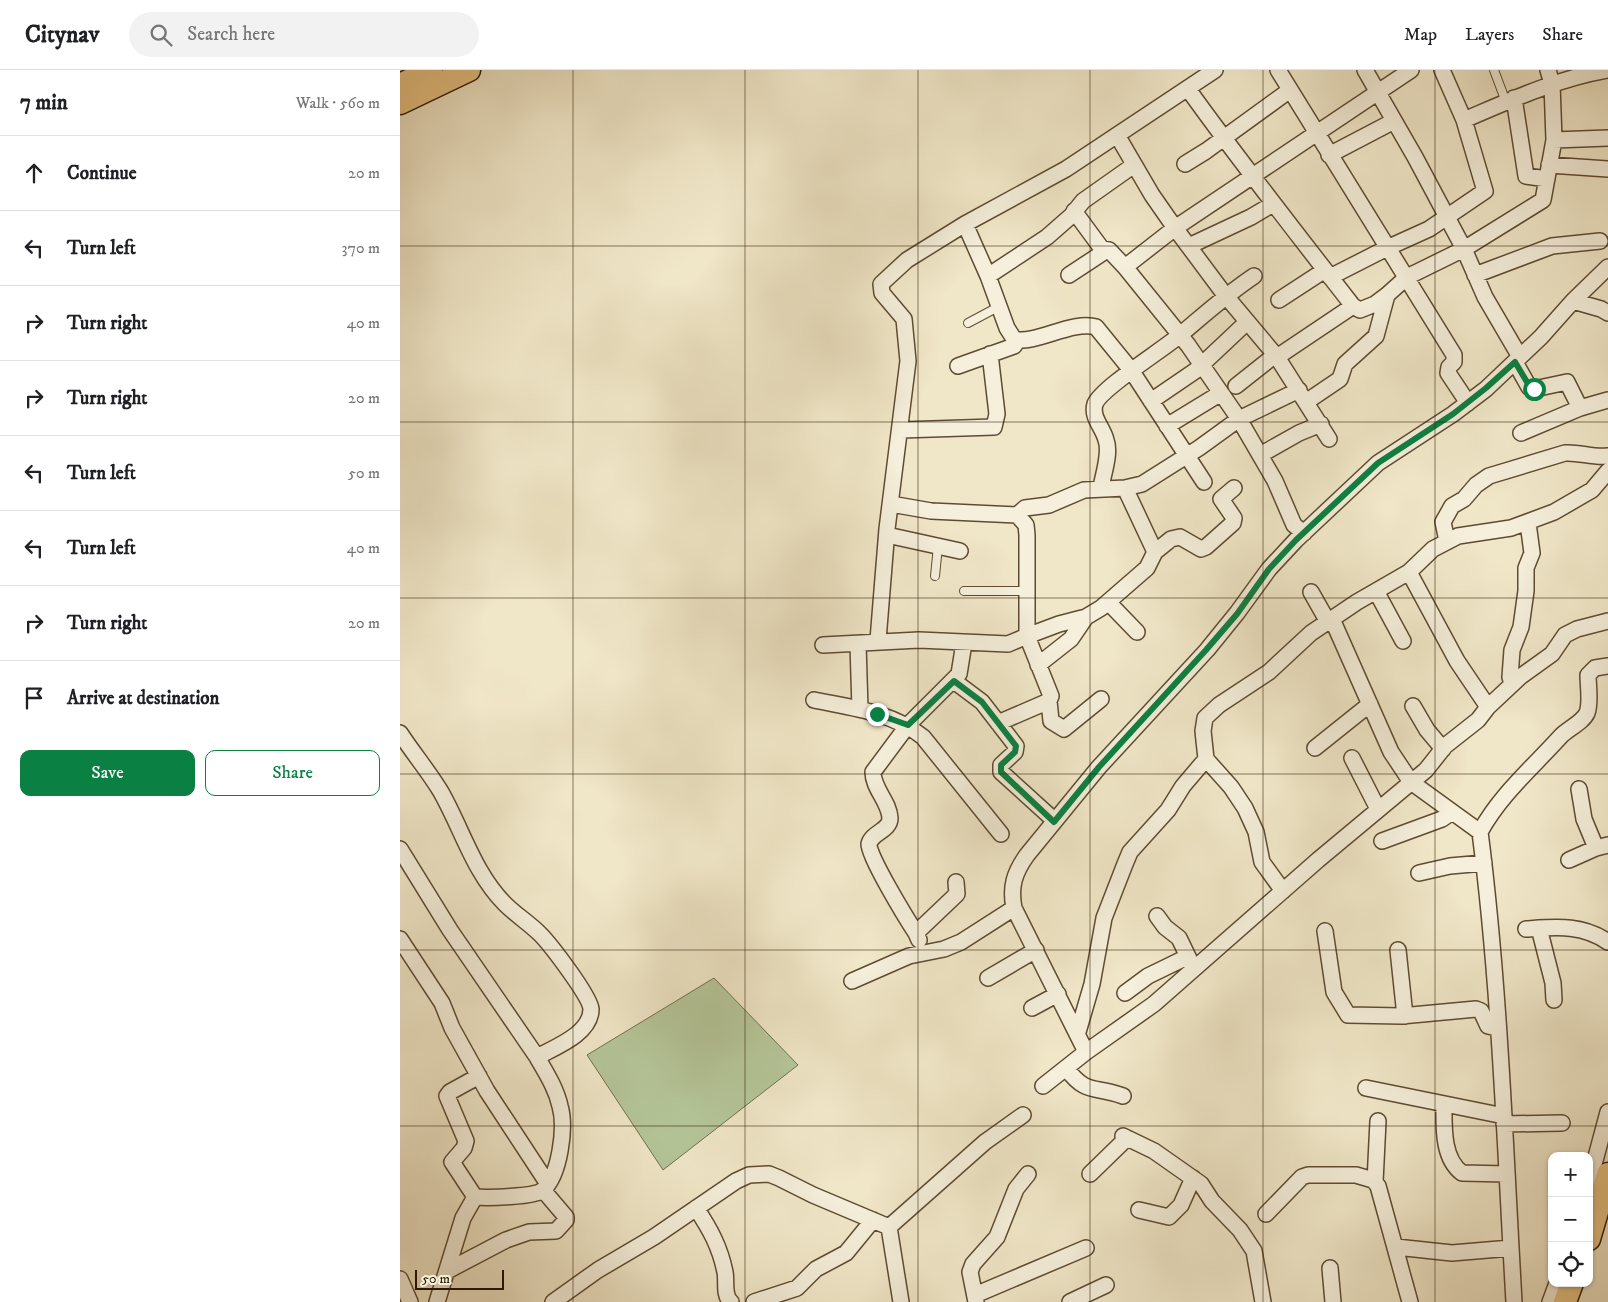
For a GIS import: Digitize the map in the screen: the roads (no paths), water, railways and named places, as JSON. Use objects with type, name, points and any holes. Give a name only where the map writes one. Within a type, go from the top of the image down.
[{"type":"main road","points":[[400,85],[431,70]]},
{"type":"main road","points":[[400,103],[469,70]]},
{"type":"main road","points":[[1593,1225],[1608,1174]]},
{"type":"main road","points":[[1565,1302],[1571,1287]]},
{"type":"street","points":[[878,640],[887,535],[908,361],[904,319],[882,293],[881,284],[898,266],[965,224],[1066,169],[1215,70]]},
{"type":"street","points":[[1365,70],[1464,249],[1485,297],[1530,387],[1534,389],[1567,382],[1580,408]]},
{"type":"street","points":[[1125,267],[1175,228],[1411,70]]},
{"type":"street","points":[[1279,300],[1327,274],[1429,229],[1485,191],[1464,120],[1442,70]]},
{"type":"street","points":[[1464,120],[1510,100],[1550,77],[1607,70]]},
{"type":"street","points":[[1185,164],[1224,139],[1286,77],[1316,134],[1454,355],[1454,362],[1449,367],[1448,373],[1468,403]]},
{"type":"street","points":[[1188,89],[1327,274],[1353,306],[1360,310],[1368,308],[1387,295],[1407,277],[1464,249],[1543,200],[1554,140],[1550,77]]},
{"type":"street","points":[[1510,100],[1526,176],[1548,172],[1608,169]]},
{"type":"street","points":[[1329,155],[1394,121]]},
{"type":"street","points":[[1117,135],[1175,228],[1225,295],[1276,356],[1329,439]]},
{"type":"street","points":[[1554,140],[1608,138]]},
{"type":"street","points":[[988,276],[1047,237],[1083,200],[1134,164]]},
{"type":"street","points":[[1189,246],[1251,217],[1273,204]]},
{"type":"street","points":[[1074,211],[1102,249],[1113,253],[1180,335],[1239,419],[1287,505],[1294,525],[1304,533]]},
{"type":"street","points":[[965,224],[988,276],[1007,328],[1014,339],[1018,340],[1090,325],[1096,327],[1131,370],[1185,456],[1204,482]]},
{"type":"street","points":[[1475,275],[1552,246],[1600,240]]},
{"type":"street","points":[[1069,274],[1107,250]]},
{"type":"street","points":[[1086,1052],[1078,1032],[1014,908],[1012,888],[1016,870],[1099,767],[1206,650],[1237,614],[1269,569],[1304,533],[1378,463],[1468,403],[1517,360],[1608,267]]},
{"type":"street","points":[[1101,488],[1108,450],[1106,440],[1095,416],[1096,402],[1102,394],[1131,370],[1180,335],[1225,295],[1254,276]]},
{"type":"street","points":[[891,504],[930,511],[1017,514],[1025,508],[1049,505],[1084,490],[1125,488],[1142,484],[1239,419],[1303,396],[1340,379],[1345,364],[1376,336],[1387,295]]},
{"type":"street","points":[[1573,301],[1601,308],[1608,313]]},
{"type":"street","points":[[1236,386],[1276,356],[1353,306]]},
{"type":"street","points":[[1151,401],[1201,365],[1247,322]]},
{"type":"street","points":[[958,366],[1014,346],[1018,340]]},
{"type":"street","points":[[901,430],[994,427],[996,414],[990,354]]},
{"type":"street","points":[[1167,426],[1221,393]]},
{"type":"street","points":[[1521,433],[1580,408],[1608,400]]},
{"type":"street","points":[[1260,455],[1299,433],[1321,424]]},
{"type":"street","points":[[1447,541],[1443,522],[1452,506],[1464,499],[1476,485],[1489,476],[1565,454],[1577,452],[1595,456],[1608,456]]},
{"type":"street","points":[[1283,891],[1262,862],[1256,832],[1245,808],[1231,787],[1206,759],[1204,724],[1210,712],[1269,672],[1307,636],[1409,572],[1424,556],[1447,541],[1470,533],[1511,528],[1554,512],[1592,490],[1607,475]]},
{"type":"street","points":[[1125,488],[1155,552]]},
{"type":"street","points":[[823,645],[858,644],[878,640],[1008,644],[1059,624],[1086,617],[1108,602],[1147,568],[1155,552],[1171,539],[1177,537],[1201,548],[1206,547],[1233,522],[1234,518],[1221,499],[1234,488]]},
{"type":"street","points":[[1017,514],[1026,525],[1028,636],[1052,696],[1049,701],[1051,721],[1064,729],[1100,699]]},
{"type":"street","points":[[1512,684],[1510,677],[1512,650],[1521,628],[1526,591],[1526,568],[1532,553],[1528,522]]},
{"type":"street","points":[[887,535],[960,551]]},
{"type":"street","points":[[1409,572],[1457,661],[1488,707]]},
{"type":"street","points":[[1376,591],[1403,641]]},
{"type":"street","points":[[1311,592],[1330,620],[1391,752],[1411,782],[1480,832]]},
{"type":"street","points":[[1108,602],[1136,632]]},
{"type":"street","points":[[1038,665],[1071,639],[1086,617]]},
{"type":"street","points":[[1043,1086],[1086,1052],[1154,1004],[1191,963],[1283,891],[1426,770],[1443,749],[1478,720],[1488,707],[1512,684],[1552,654],[1570,632],[1608,621]]},
{"type":"street","points":[[924,953],[916,933],[883,878],[869,849],[871,840],[889,825],[890,819],[886,802],[873,778],[873,772],[908,725],[959,674],[964,643]]},
{"type":"street","points":[[858,644],[860,709]]},
{"type":"street","points":[[1514,1302],[1504,1120],[1480,832],[1491,811],[1530,767],[1572,725],[1584,717],[1588,706],[1588,675],[1595,668],[1608,666]]},
{"type":"street","points":[[954,681],[982,702],[1016,746],[1015,752],[1001,765],[1001,772],[1054,822]]},
{"type":"street","points":[[814,700],[860,709],[908,725],[923,737],[1001,834]]},
{"type":"street","points":[[998,723],[1049,701]]},
{"type":"street","points":[[1315,748],[1370,704]]},
{"type":"street","points":[[1413,706],[1427,730],[1443,749]]},
{"type":"street","points":[[400,733],[440,792],[470,852],[489,884],[504,904],[544,940],[589,1002],[589,1017],[583,1028],[537,1058]]},
{"type":"street","points":[[1352,758],[1378,809]]},
{"type":"street","points":[[1078,1032],[1092,984],[1104,918],[1130,852],[1164,815],[1183,786],[1206,759]]},
{"type":"street","points":[[1569,860],[1602,846],[1584,819],[1579,789]]},
{"type":"street","points":[[1382,841],[1442,819],[1452,812]]},
{"type":"street","points":[[400,849],[450,930],[537,1058],[555,1089],[561,1108],[557,1168],[546,1187],[536,1194],[490,1199],[475,1197],[452,1164],[454,1157],[464,1148],[466,1141],[447,1096],[450,1092],[479,1076]]},
{"type":"street","points":[[1420,873],[1450,866],[1484,863]]},
{"type":"street","points":[[916,933],[957,894],[956,882]]},
{"type":"street","points":[[852,981],[909,956],[944,949],[961,942],[1014,908]]},
{"type":"street","points":[[1158,916],[1165,927],[1179,938],[1191,963]]},
{"type":"street","points":[[1554,1000],[1553,984],[1533,929],[1575,927],[1596,934],[1608,942]]},
{"type":"street","points":[[1325,931],[1334,992],[1348,1015],[1405,1016],[1476,1009],[1481,1011],[1488,1026],[1497,1028]]},
{"type":"street","points":[[400,938],[442,1003],[452,1028],[479,1076],[566,1217],[566,1220],[556,1231],[537,1230],[514,1237],[447,1272]]},
{"type":"street","points":[[988,978],[1036,950]]},
{"type":"street","points":[[1398,950],[1405,1016]]},
{"type":"street","points":[[1124,993],[1148,976],[1191,963]]},
{"type":"street","points":[[1032,1008],[1058,994]]},
{"type":"street","points":[[1066,1068],[1077,1083],[1083,1086],[1108,1090],[1123,1096]]},
{"type":"street","points":[[1366,1088],[1444,1104],[1504,1120],[1562,1124]]},
{"type":"street","points":[[1444,1104],[1444,1134],[1450,1156],[1458,1170],[1462,1173],[1507,1174]]},
{"type":"street","points":[[1593,1168],[1608,1112]]},
{"type":"street","points":[[889,1227],[985,1142],[1023,1115]]},
{"type":"street","points":[[1378,1122],[1375,1182],[1396,1247],[1410,1302]]},
{"type":"street","points":[[1090,1174],[1125,1137],[1154,1151],[1193,1178],[1201,1184],[1212,1201],[1240,1230],[1254,1251],[1263,1302]]},
{"type":"street","points":[[553,1302],[598,1270],[654,1237],[742,1178],[758,1174],[769,1174],[889,1227]]},
{"type":"street","points":[[1028,1174],[1016,1189],[997,1237],[973,1264],[970,1272],[976,1298],[1086,1248]]},
{"type":"street","points":[[1266,1214],[1302,1177],[1308,1175],[1356,1175],[1375,1182]]},
{"type":"street","points":[[1139,1210],[1169,1217],[1181,1205],[1193,1178]]},
{"type":"street","points":[[437,1302],[463,1218],[475,1197]]},
{"type":"street","points":[[696,1208],[718,1244],[726,1275],[727,1297],[731,1302]]},
{"type":"street","points":[[754,1302],[797,1288],[816,1269],[846,1253],[873,1220]]},
{"type":"street","points":[[889,1227],[901,1302]]},
{"type":"street","points":[[1396,1247],[1452,1253],[1511,1248]]},
{"type":"street","points":[[1330,1268],[1334,1302]]},
{"type":"street","points":[[400,1279],[410,1302]]},
{"type":"street","points":[[1070,1302],[1106,1285]]},
{"type":"street","points":[[1550,1302],[1556,1287]]},
{"type":"lane","points":[[1494,70],[1510,100]]},
{"type":"lane","points":[[968,322],[1000,306]]},
{"type":"lane","points":[[935,576],[938,546]]},
{"type":"lane","points":[[964,591],[1028,590]]}]
